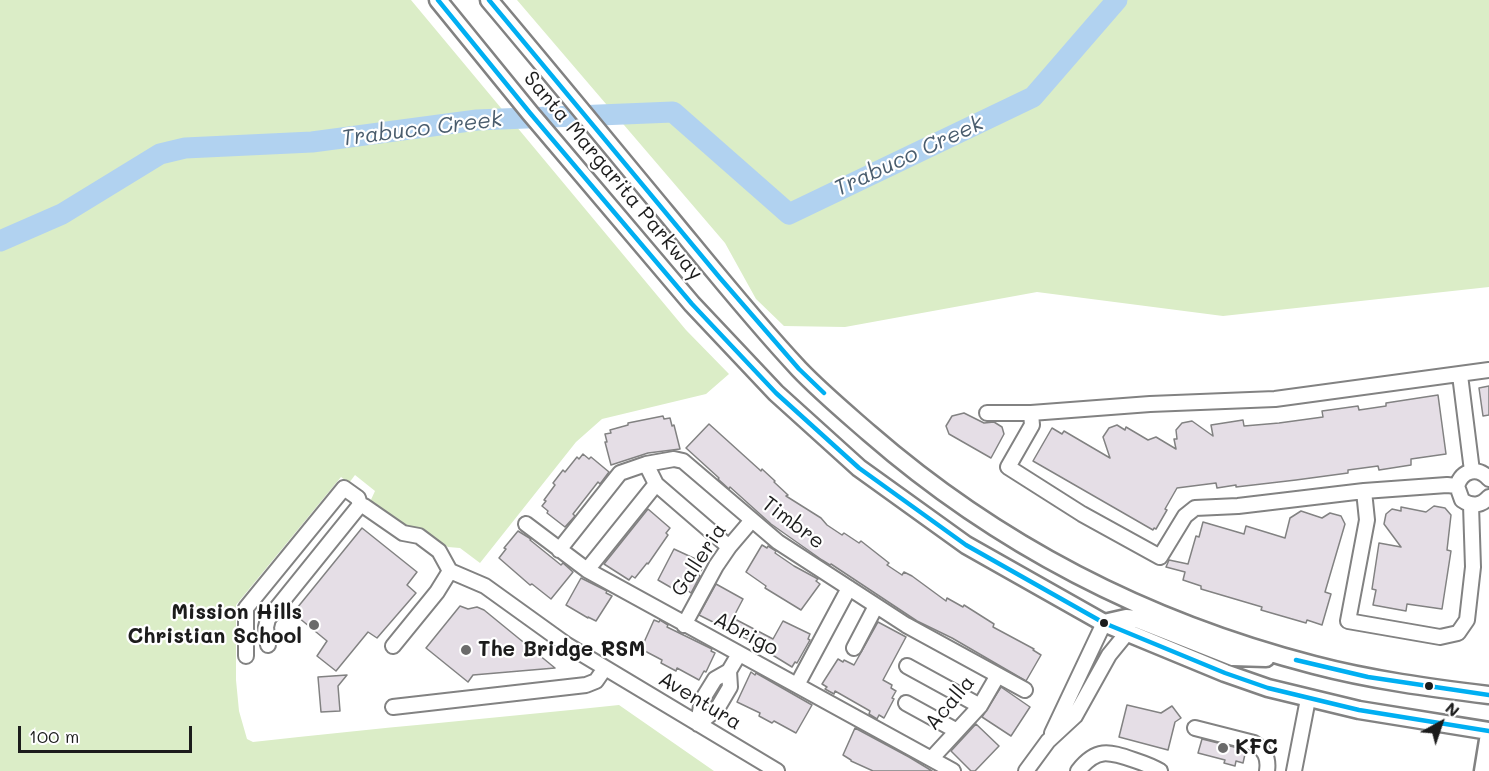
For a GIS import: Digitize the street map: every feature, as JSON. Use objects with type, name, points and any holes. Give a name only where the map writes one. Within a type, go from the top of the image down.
[{"type":"main road","name":"Santa Margarita Parkway","points":[[438,0],[692,304],[776,393],[859,468],[966,544],[1104,623],[1225,674],[1308,699],[1489,732]]},
{"type":"main road","name":"Santa Margarita Parkway","points":[[489,0],[720,278],[799,369],[832,401],[902,461],[982,520],[1056,565],[1132,602],[1235,642],[1316,666],[1379,679],[1489,695]]},
{"type":"main road","points":[[1104,623],[1126,618],[1137,619],[1233,657],[1289,658]]},
{"type":"main road","points":[[1483,771],[1489,732]]},
{"type":"street","points":[[987,413],[1030,413],[1150,404],[1275,399],[1489,370]]},
{"type":"street","points":[[1460,375],[1472,471]]},
{"type":"street","points":[[1030,413],[1032,425],[1008,467],[1082,514],[1160,557],[1185,516],[1195,508],[1238,506],[1364,491],[1457,486]]},
{"type":"street","name":"Timbre","points":[[559,550],[620,473],[646,464],[674,459],[683,461],[778,542],[906,625],[1025,690]]},
{"type":"street","points":[[646,464],[656,484],[729,547]]},
{"type":"street","points":[[1489,477],[1478,471],[1472,471],[1462,476],[1457,486],[1462,500],[1471,504],[1481,504],[1489,497]]},
{"type":"street","points":[[587,570],[656,484]]},
{"type":"street","points":[[246,656],[246,608],[344,488],[358,498],[360,505]]},
{"type":"street","points":[[1364,491],[1367,520],[1348,621],[1440,637],[1458,633],[1467,620],[1473,567],[1471,504]]},
{"type":"street","points":[[360,505],[403,532],[419,536],[439,551],[450,571],[438,592],[393,646]]},
{"type":"street","points":[[268,645],[266,627],[268,619],[360,505]]},
{"type":"street","name":"Galleria","points":[[684,625],[716,566],[752,520]]},
{"type":"street","name":"Abrigo","points":[[526,525],[587,570],[953,771]]},
{"type":"street","name":"Aventura","points":[[450,571],[485,586],[567,645],[777,771]]},
{"type":"street","points":[[797,685],[849,588]]},
{"type":"street","points":[[854,648],[876,606]]},
{"type":"street","points":[[1026,771],[1048,741],[1104,623]]},
{"type":"street","points":[[1048,741],[1075,716],[1109,655],[1127,633]]},
{"type":"street","points":[[698,724],[717,709],[730,687],[729,671],[739,654]]},
{"type":"street","points":[[907,666],[980,706]]},
{"type":"street","points":[[393,706],[586,685],[596,681],[605,668]]},
{"type":"street","name":"Acalla","points":[[932,758],[980,706],[998,675]]},
{"type":"street","points":[[1293,771],[1308,699]]},
{"type":"street","points":[[906,703],[957,731]]},
{"type":"street","points":[[1195,728],[1254,743],[1261,747],[1268,759],[1267,771]]},
{"type":"street","points":[[1078,771],[1087,760],[1098,754],[1111,752],[1153,766],[1160,771]]},
{"type":"green space","points":[[0,0],[411,0],[686,330],[729,374],[706,394],[602,419],[576,442],[480,563],[460,548],[448,547],[428,533],[403,525],[369,504],[375,491],[355,475],[349,483],[341,477],[236,605],[236,680],[239,711],[247,739],[253,742],[619,705],[714,771],[0,771]]},
{"type":"green space","points":[[517,0],[1489,0],[1489,287],[1223,316],[1037,292],[845,327],[784,326],[756,299],[725,243]]},
{"type":"building","points":[[1489,386],[1489,415],[1483,416],[1479,388]]},
{"type":"building","points":[[1438,395],[1446,454],[1411,459],[1411,465],[1379,470],[1378,466],[1348,470],[1348,473],[1236,487],[1236,485],[1217,488],[1216,483],[1177,488],[1165,509],[1167,510],[1156,529],[1153,530],[1033,461],[1052,428],[1062,434],[1064,431],[1110,458],[1103,437],[1109,428],[1117,425],[1125,430],[1126,427],[1148,440],[1156,437],[1176,449],[1174,439],[1177,439],[1176,430],[1182,423],[1192,421],[1213,436],[1211,425],[1243,420],[1244,426],[1279,423],[1323,417],[1322,411],[1358,406],[1359,410],[1386,406],[1386,403]]},
{"type":"building","points":[[964,413],[984,423],[994,422],[1002,427],[1004,434],[991,458],[949,434],[946,426],[952,416]]},
{"type":"building","points":[[663,416],[664,419],[670,418],[672,426],[674,425],[680,449],[648,453],[611,465],[605,434],[611,433],[610,430],[628,425],[628,423]]},
{"type":"building","points":[[709,424],[775,481],[788,495],[786,496],[821,518],[827,525],[859,543],[861,541],[889,563],[887,565],[902,575],[904,572],[912,576],[946,601],[947,598],[963,607],[964,605],[994,624],[993,627],[1034,649],[1041,655],[1026,681],[952,638],[917,621],[771,524],[730,487],[729,489],[686,448]]},
{"type":"building","points":[[583,454],[589,459],[591,457],[609,472],[600,484],[598,482],[565,527],[542,506],[555,485],[553,483],[563,470],[565,472],[577,457],[579,459]]},
{"type":"building","points":[[1434,506],[1445,508],[1451,515],[1447,550],[1451,551],[1442,609],[1407,604],[1406,611],[1373,605],[1376,590],[1372,589],[1379,543],[1401,547],[1384,524],[1386,514],[1392,509],[1401,511],[1401,507],[1426,512]]},
{"type":"building","points":[[648,509],[670,528],[666,533],[668,535],[648,564],[635,578],[632,576],[629,580],[604,564]]},
{"type":"building","points":[[1301,511],[1322,518],[1330,513],[1341,516],[1345,524],[1325,592],[1331,594],[1322,625],[1307,620],[1306,623],[1261,610],[1262,607],[1201,589],[1201,586],[1183,580],[1185,572],[1166,567],[1169,560],[1188,564],[1196,536],[1199,537],[1203,522],[1244,534],[1246,526],[1285,538],[1290,518]]},
{"type":"building","points":[[362,528],[417,572],[407,585],[416,593],[377,638],[368,632],[336,671],[317,656],[327,641],[293,613]]},
{"type":"building","points":[[518,531],[573,572],[551,599],[532,584],[530,585],[499,558]]},
{"type":"building","points":[[762,545],[767,548],[768,546],[794,566],[818,579],[816,581],[820,584],[801,610],[765,588],[766,586],[746,572]]},
{"type":"building","points":[[674,549],[702,562],[699,567],[702,569],[698,575],[700,576],[691,593],[687,590],[684,595],[658,580]]},
{"type":"building","points":[[581,578],[607,591],[606,593],[612,596],[596,621],[566,605]]},
{"type":"building","points":[[716,584],[743,599],[733,618],[773,639],[783,621],[810,634],[808,639],[810,640],[797,663],[795,662],[792,667],[766,651],[767,649],[699,615]]},
{"type":"building","points":[[460,606],[468,609],[477,607],[484,610],[555,668],[473,675],[468,682],[426,648]]},
{"type":"building","points":[[654,620],[659,622],[660,620],[668,625],[667,627],[712,649],[711,651],[715,653],[706,672],[704,671],[699,680],[677,668],[676,671],[661,663],[662,660],[641,649]]},
{"type":"building","points":[[878,622],[906,637],[883,680],[892,685],[891,688],[896,691],[892,698],[894,699],[884,718],[879,715],[877,719],[869,714],[870,711],[835,691],[834,694],[825,689],[827,687],[822,684],[838,659],[854,665]]},
{"type":"building","points":[[751,672],[812,705],[796,733],[774,721],[772,723],[759,716],[760,713],[737,702]]},
{"type":"building","points":[[347,675],[338,686],[340,711],[321,712],[318,677]]},
{"type":"building","points":[[1001,687],[1030,707],[1011,736],[982,717]]},
{"type":"building","points":[[1127,705],[1161,713],[1172,706],[1181,718],[1175,722],[1168,750],[1119,737]]},
{"type":"building","points":[[976,724],[999,746],[975,771],[971,771],[951,751]]},
{"type":"building","points":[[855,728],[932,771],[873,771],[851,761],[843,755]]},
{"type":"building","name":"KFC","points":[[1202,739],[1246,750],[1243,763],[1236,761],[1235,766],[1224,763],[1225,760],[1198,753]]},
{"type":"waterway","name":"Trabuco Creek","points":[[0,241],[62,214],[160,154],[185,148],[312,142],[477,120],[673,112],[789,214],[1033,97],[1117,0]]},
{"type":"transit line","points":[[438,0],[530,113],[692,304],[776,393],[859,468],[966,545],[1104,623],[1225,673],[1268,688],[1359,710],[1489,731]]},
{"type":"transit line","points":[[489,0],[720,278],[799,369],[824,393]]},
{"type":"transit line","points":[[1296,660],[1368,677],[1489,695]]},
{"type":"place","name":"Mission Hills Christian School","points":[[314,625]]},
{"type":"place","name":"The Bridge RSM","points":[[466,650]]},
{"type":"place","name":"KFC","points":[[1223,748]]}]
